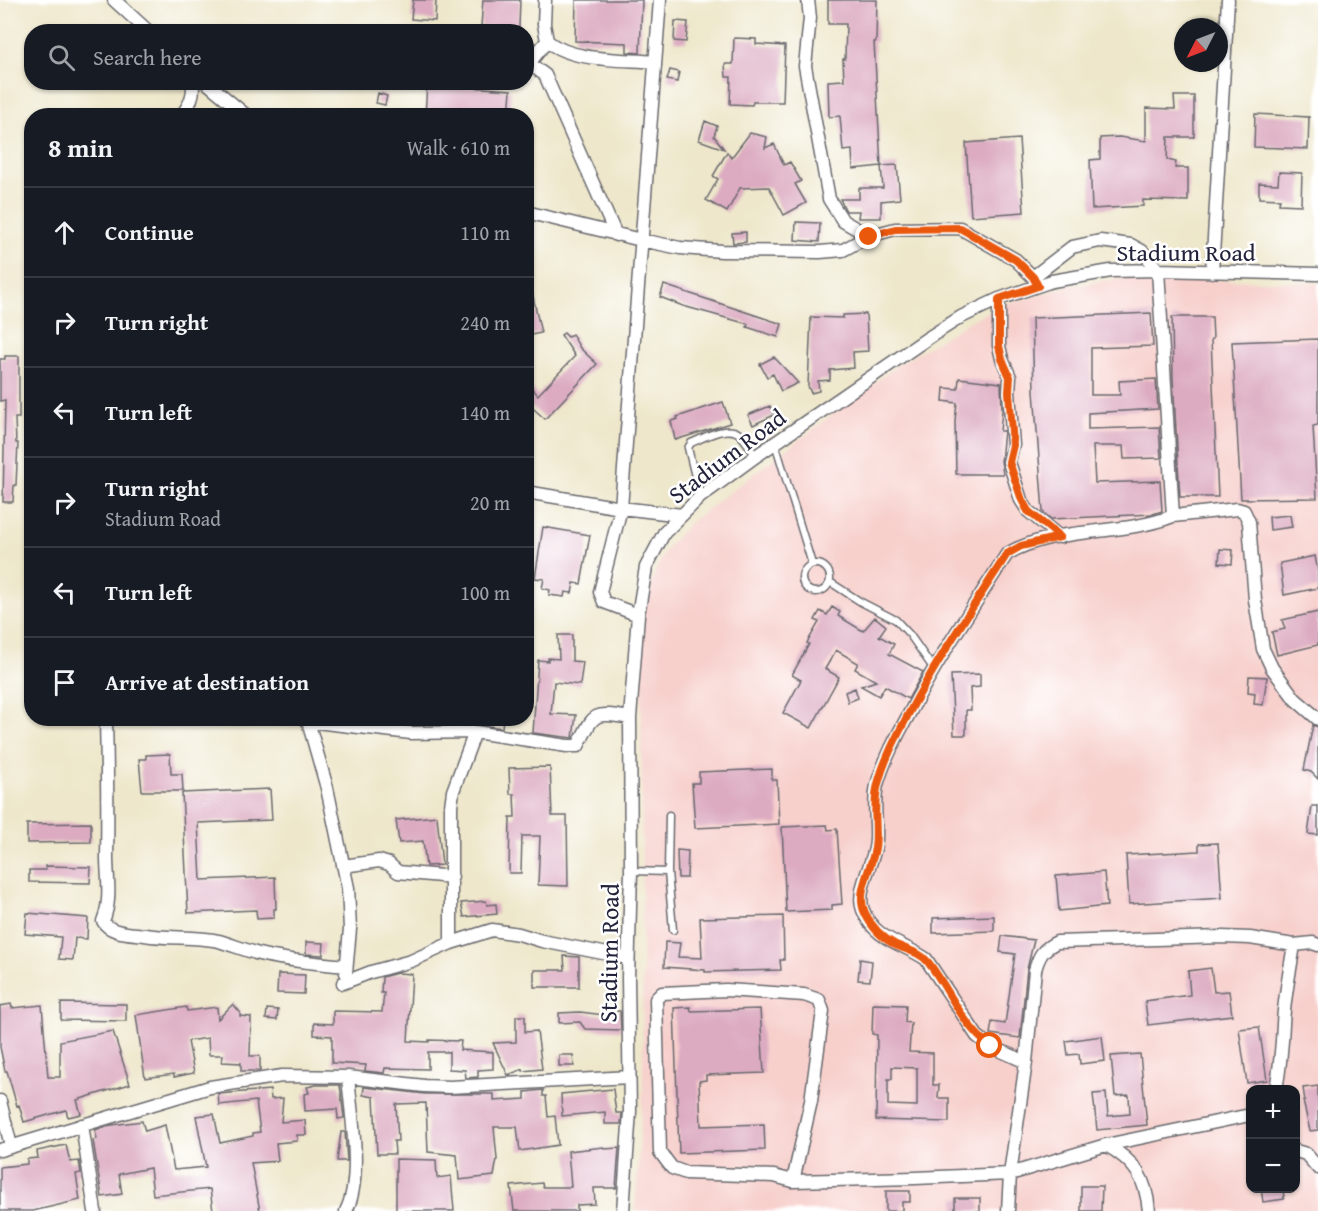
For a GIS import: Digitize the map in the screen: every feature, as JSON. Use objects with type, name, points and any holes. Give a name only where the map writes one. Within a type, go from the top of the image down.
[{"type":"street","points":[[114,0],[140,24]]},
{"type":"street","points":[[545,0],[544,24],[547,41],[557,49],[573,54],[655,62]]},
{"type":"street","points":[[638,615],[606,603],[600,594],[600,588],[621,508],[660,0]]},
{"type":"street","points":[[808,0],[810,18],[805,66],[829,199],[843,221],[869,237]]},
{"type":"street","points":[[1212,272],[1228,0]]},
{"type":"street","points":[[534,55],[547,41]]},
{"type":"street","points":[[534,66],[545,75],[616,235]]},
{"type":"street","points":[[187,108],[194,90]]},
{"type":"street","points":[[216,90],[237,108]]},
{"type":"street","points":[[534,214],[616,235],[680,248],[722,251],[820,252],[843,250],[869,237],[895,229],[960,228],[1016,260],[1035,281],[1072,247],[1100,241],[1131,245],[1142,251],[1158,270],[1173,516]]},
{"type":"street","name":"Stadium Road","points":[[624,1211],[630,1111],[628,958],[631,870],[630,718],[638,615],[646,567],[664,533],[700,496],[775,443],[962,317],[1035,281],[1052,281],[1111,271],[1318,274]]},
{"type":"street","points":[[999,299],[999,346],[1010,377],[1013,445],[1009,462],[1028,511],[1060,537]]},
{"type":"street","points":[[534,493],[621,508],[682,515]]},
{"type":"street","points":[[1026,1062],[990,1046],[977,1036],[926,959],[882,937],[871,925],[863,910],[861,900],[875,846],[873,808],[878,784],[896,738],[933,668],[1007,554],[1021,546],[1060,537],[1144,526],[1173,516],[1237,509],[1244,511],[1249,522],[1255,600],[1263,649],[1272,668],[1295,699],[1318,719]]},
{"type":"street","points":[[355,726],[411,733],[475,732],[578,746],[593,717],[602,713],[630,718]]},
{"type":"street","points":[[106,726],[109,895],[108,909],[103,921],[105,924],[120,932],[202,939],[261,955],[346,966]]},
{"type":"street","points":[[309,726],[327,788],[350,909],[343,983],[371,972],[411,962],[451,943],[492,930],[628,958]]},
{"type":"street","points":[[451,943],[451,806],[453,791],[475,732]]},
{"type":"street","points":[[343,866],[379,861],[389,864],[398,872],[452,877]]},
{"type":"street","points":[[1008,1211],[1010,1173],[1026,1062],[1035,970],[1038,956],[1045,949],[1056,942],[1222,937],[1250,938],[1294,945],[1313,943],[1318,945]]},
{"type":"street","points":[[1277,1085],[1294,945]]},
{"type":"street","points":[[793,1181],[811,1101],[823,1011],[819,1000],[804,994],[726,990],[672,992],[658,995],[656,999],[660,1152],[672,1168],[686,1173],[774,1176],[793,1181],[1010,1173],[1106,1145],[1246,1116]]},
{"type":"street","points":[[0,1101],[6,1148],[210,1087],[282,1076],[348,1077],[450,1087],[629,1077]]},
{"type":"street","points":[[346,1211],[354,1191],[355,1161],[348,1077]]},
{"type":"street","points":[[82,1125],[95,1211]]},
{"type":"street","points":[[1106,1145],[1124,1155],[1140,1174],[1149,1211]]},
{"type":"street","points":[[1300,1152],[1306,1154],[1318,1168]]},
{"type":"lane","points":[[700,496],[688,448],[692,443],[727,430],[734,431],[756,456]]},
{"type":"lane","points":[[775,443],[812,564]]},
{"type":"lane","points":[[812,564],[826,568],[830,577],[830,582],[824,590],[815,593],[806,588],[801,579],[802,574],[812,564]]},
{"type":"lane","points":[[830,582],[861,602],[896,620],[910,635],[933,668]]},
{"type":"lane","points":[[669,816],[668,872],[674,930]]},
{"type":"lane","points":[[631,870],[668,872]]},
{"type":"shaded area","points":[[1130,277],[1318,283],[1318,1211],[635,1211],[643,1087],[641,613],[657,567],[668,547],[688,524],[898,365],[974,319],[1007,303],[1071,286]]},
{"type":"building","points":[[413,0],[436,0],[435,21],[411,19]]},
{"type":"building","points":[[483,0],[520,0],[519,24],[481,24]]},
{"type":"building","points":[[576,0],[642,0],[640,53],[627,52],[627,43],[575,41]]},
{"type":"building","points":[[828,0],[877,0],[876,42],[874,42],[881,166],[853,169],[852,150],[843,151],[840,116],[829,117],[828,81],[844,80],[846,24],[828,24]]},
{"type":"building","points":[[675,21],[688,22],[686,42],[674,41]]},
{"type":"building","points":[[734,38],[756,39],[756,44],[785,46],[783,102],[753,102],[752,105],[730,104],[731,77],[726,77],[725,64],[733,64]]},
{"type":"building","points":[[670,70],[679,72],[677,82],[667,80]]},
{"type":"building","points":[[427,90],[511,90],[510,108],[426,108]]},
{"type":"building","points":[[378,93],[387,96],[385,105],[376,103]]},
{"type":"building","points":[[1174,96],[1194,96],[1194,137],[1168,137],[1167,160],[1176,162],[1175,168],[1188,168],[1188,201],[1143,200],[1143,206],[1092,209],[1090,160],[1100,159],[1100,138],[1119,137],[1146,141],[1146,108],[1175,109]]},
{"type":"building","points":[[1255,114],[1309,117],[1308,149],[1254,147]]},
{"type":"building","points":[[705,121],[717,126],[714,136],[724,149],[699,140]]},
{"type":"building","points":[[750,133],[767,137],[765,148],[774,144],[784,165],[790,162],[801,181],[795,184],[806,203],[784,215],[769,187],[740,188],[727,212],[706,200],[718,179],[713,176],[727,152],[731,158]]},
{"type":"building","points":[[1019,139],[1024,212],[971,216],[966,143]]},
{"type":"building","points":[[897,165],[900,199],[881,201],[881,218],[858,218],[859,211],[846,211],[840,199],[859,199],[859,188],[883,188],[881,166]]},
{"type":"building","points":[[1279,172],[1302,173],[1301,205],[1279,204],[1280,199],[1259,198],[1259,183],[1278,184]]},
{"type":"building","points":[[796,222],[820,223],[819,242],[795,240]]},
{"type":"building","points":[[746,232],[746,242],[733,243],[732,233]]},
{"type":"building","points":[[664,285],[782,324],[778,337],[747,327],[748,324],[683,306],[660,297]]},
{"type":"building","points":[[534,301],[541,333],[534,334]]},
{"type":"building","points":[[1151,313],[1153,346],[1091,348],[1091,395],[1120,395],[1119,381],[1156,379],[1158,409],[1088,413],[1088,429],[1159,427],[1161,458],[1124,459],[1123,446],[1093,446],[1095,483],[1160,481],[1162,511],[1153,514],[1051,519],[1043,512],[1034,391],[1032,318]]},
{"type":"building","points":[[866,314],[868,351],[853,352],[854,368],[830,370],[830,380],[818,381],[819,391],[811,393],[808,386],[811,317],[843,318],[843,315]]},
{"type":"building","points":[[1172,317],[1212,317],[1218,497],[1180,497]]},
{"type":"building","points":[[564,333],[568,337],[572,334],[580,348],[597,364],[545,419],[534,409],[534,391],[538,395],[575,356],[561,335]]},
{"type":"building","points":[[1318,339],[1318,425],[1313,426],[1317,498],[1241,499],[1232,342]]},
{"type":"building","points":[[5,356],[19,356],[19,418],[15,418],[16,443],[18,443],[13,502],[3,502],[5,400],[0,401],[0,359],[5,359]]},
{"type":"building","points":[[774,357],[798,383],[781,391],[773,374],[767,377],[760,364]]},
{"type":"building","points":[[959,378],[1001,383],[1000,431],[1004,431],[1001,461],[1003,474],[956,474],[957,403],[943,401],[944,388],[958,389]]},
{"type":"building","points":[[723,402],[730,423],[675,440],[671,421]]},
{"type":"building","points":[[770,406],[774,415],[753,425],[748,415]]},
{"type":"building","points":[[1290,515],[1292,527],[1270,530],[1269,517]]},
{"type":"building","points":[[543,527],[590,535],[581,584],[574,583],[572,593],[565,592],[564,597],[549,595],[550,590],[542,588],[544,579],[535,578]]},
{"type":"building","points":[[1220,549],[1233,550],[1232,564],[1219,563]]},
{"type":"building","points":[[1315,556],[1318,588],[1284,595],[1280,563]]},
{"type":"building","points":[[832,607],[840,612],[838,616],[863,631],[875,617],[886,626],[879,636],[894,644],[889,654],[923,672],[908,699],[885,686],[879,696],[861,686],[876,681],[855,669],[858,663],[836,650],[825,669],[839,677],[811,728],[783,713],[801,680],[792,675],[819,622],[815,620],[820,611],[827,615]]},
{"type":"building","points":[[1318,612],[1318,645],[1277,655],[1272,632],[1285,629],[1282,620]]},
{"type":"building","points":[[558,635],[572,635],[572,661],[583,662],[580,685],[554,682],[551,714],[576,715],[573,738],[533,733],[538,660],[559,659]]},
{"type":"building","points":[[980,674],[980,687],[970,688],[971,710],[966,710],[966,735],[954,735],[951,675]]},
{"type":"building","points":[[1249,676],[1267,677],[1263,705],[1254,704],[1255,693],[1248,692]]},
{"type":"building","points":[[855,688],[858,698],[848,702],[845,692]]},
{"type":"building","points":[[1313,725],[1318,727],[1318,779],[1311,772],[1304,770]]},
{"type":"building","points":[[170,754],[171,774],[182,774],[183,791],[142,791],[139,759],[146,759],[146,755]]},
{"type":"building","points":[[550,767],[552,816],[567,816],[568,886],[538,885],[540,836],[522,836],[521,873],[509,873],[510,817],[515,817],[514,794],[510,794],[509,768]]},
{"type":"building","points":[[772,769],[772,780],[777,780],[779,824],[695,828],[692,783],[699,783],[699,772]]},
{"type":"building","points":[[270,789],[272,820],[198,823],[201,880],[275,877],[274,918],[257,919],[256,910],[188,913],[182,793]]},
{"type":"building","points":[[1312,806],[1318,806],[1318,835],[1308,834]]},
{"type":"building","points":[[437,816],[442,865],[426,866],[423,841],[399,843],[396,820]]},
{"type":"building","points":[[91,823],[91,842],[27,843],[27,824]]},
{"type":"building","points":[[827,825],[828,830],[837,829],[842,904],[832,905],[832,910],[786,912],[782,827]]},
{"type":"building","points":[[1218,843],[1222,898],[1129,904],[1126,855],[1199,851],[1199,844]]},
{"type":"building","points":[[677,850],[688,851],[687,878],[678,878]]},
{"type":"building","points":[[46,866],[91,867],[90,883],[29,882],[29,870],[46,870]]},
{"type":"building","points":[[1104,872],[1107,906],[1059,911],[1056,876]]},
{"type":"building","points":[[486,901],[487,905],[496,904],[497,914],[464,917],[461,903]]},
{"type":"building","points":[[27,913],[88,918],[87,939],[75,938],[73,960],[59,959],[61,937],[25,934]]},
{"type":"building","points":[[783,916],[784,960],[780,960],[781,970],[705,972],[705,970],[664,967],[665,942],[680,943],[678,957],[702,958],[700,918]]},
{"type":"building","points":[[994,916],[994,931],[933,933],[933,918]]},
{"type":"building","points":[[1002,936],[1034,940],[1027,969],[1020,1038],[990,1034],[992,1022],[1005,1024],[1015,954],[1000,952]]},
{"type":"building","points":[[306,942],[324,943],[323,955],[306,954]]},
{"type":"building","points":[[564,956],[579,957],[579,987],[534,987],[534,970],[565,970]]},
{"type":"building","points":[[860,959],[872,961],[870,981],[858,980]]},
{"type":"building","points":[[1211,968],[1214,992],[1229,991],[1232,1015],[1148,1025],[1145,1001],[1190,995],[1188,971]]},
{"type":"building","points":[[397,973],[412,974],[408,1041],[461,1041],[460,1050],[493,1052],[493,1069],[478,1070],[478,1077],[466,1078],[465,1070],[449,1069],[449,1052],[428,1052],[428,1069],[385,1068],[384,1073],[365,1071],[366,1065],[332,1063],[332,1036],[314,1035],[314,1023],[333,1024],[333,1011],[382,1012],[384,993],[381,993],[382,977]]},
{"type":"building","points":[[278,974],[305,975],[304,994],[277,993]]},
{"type":"building","points":[[61,1003],[126,1004],[126,1021],[61,1020]]},
{"type":"building","points":[[11,1004],[12,1008],[42,1005],[48,1077],[60,1077],[60,1041],[113,1031],[130,1084],[77,1100],[81,1114],[68,1117],[66,1110],[24,1122],[7,1071],[5,1071],[0,1047],[0,1006]]},
{"type":"building","points":[[233,1004],[240,1012],[240,1016],[251,1017],[250,1056],[260,1056],[260,1071],[241,1071],[241,1063],[222,1062],[223,1055],[209,1055],[208,1038],[188,1041],[194,1073],[174,1077],[174,1074],[145,1078],[136,1015],[186,1007],[187,1011],[217,1007],[218,1019]]},
{"type":"building","points":[[873,1004],[906,1005],[905,1022],[911,1023],[909,1052],[933,1053],[933,1085],[939,1085],[938,1098],[949,1098],[949,1122],[876,1120],[877,1035],[872,1034]],"holes":[[[892,1067],[917,1068],[917,1106],[888,1105],[888,1079],[892,1079]]]},
{"type":"building","points":[[690,1007],[691,1011],[760,1009],[764,1073],[706,1075],[706,1080],[699,1081],[701,1126],[764,1124],[765,1150],[679,1153],[674,1008]]},
{"type":"building","points":[[267,1009],[278,1010],[277,1020],[266,1019]]},
{"type":"building","points":[[612,1011],[620,1011],[621,1030],[585,1029],[580,1022],[559,1023],[559,1013],[580,1012],[612,1016]]},
{"type":"building","points":[[516,1016],[525,1016],[525,1032],[537,1031],[542,1069],[523,1071],[523,1069],[508,1075],[493,1043],[516,1042]]},
{"type":"building","points":[[1259,1027],[1267,1080],[1247,1083],[1239,1029]]},
{"type":"building","points":[[1102,1036],[1105,1061],[1080,1064],[1079,1054],[1068,1055],[1066,1041]]},
{"type":"building","points":[[1140,1054],[1147,1125],[1097,1130],[1093,1094],[1106,1093],[1108,1116],[1130,1114],[1129,1095],[1115,1096],[1111,1056]]},
{"type":"building","points":[[559,1055],[573,1055],[574,1066],[559,1066]]},
{"type":"building","points":[[340,1085],[344,1118],[338,1119],[337,1109],[305,1111],[304,1094],[309,1093],[307,1087]]},
{"type":"building","points":[[1318,1086],[1318,1130],[1310,1131],[1303,1101],[1305,1101],[1303,1088]]},
{"type":"building","points":[[364,1087],[425,1094],[494,1094],[494,1101],[525,1099],[525,1092],[543,1090],[543,1096],[546,1096],[548,1117],[555,1116],[558,1145],[520,1151],[517,1127],[494,1127],[497,1159],[494,1176],[459,1180],[457,1155],[428,1152],[426,1103],[396,1104],[398,1141],[394,1141],[395,1154],[377,1154],[374,1097],[363,1095]]},
{"type":"building","points":[[613,1089],[616,1113],[622,1113],[621,1124],[605,1124],[605,1112],[562,1116],[561,1094]]},
{"type":"building","points":[[270,1090],[271,1099],[283,1098],[281,1122],[305,1120],[306,1135],[297,1135],[297,1141],[276,1143],[278,1161],[251,1163],[260,1211],[213,1211],[210,1189],[153,1195],[150,1168],[119,1174],[122,1194],[102,1197],[93,1140],[97,1139],[95,1130],[142,1121],[145,1131],[165,1125],[174,1170],[206,1167],[196,1116],[214,1114],[220,1143],[253,1136],[253,1133],[260,1132],[256,1101],[219,1105],[218,1094]]},
{"type":"building","points":[[341,1132],[345,1132],[347,1161],[337,1161]]},
{"type":"building","points":[[66,1145],[70,1162],[79,1161],[81,1173],[76,1174],[80,1200],[33,1211],[0,1211],[0,1167],[27,1164],[27,1159],[38,1158],[37,1151]]},
{"type":"building","points":[[604,1147],[604,1149],[619,1148],[616,1188],[594,1188],[595,1204],[577,1205],[577,1211],[514,1211],[511,1186],[542,1183],[543,1187],[571,1187],[568,1151]]},
{"type":"building","points":[[396,1159],[436,1160],[437,1178],[451,1176],[454,1211],[396,1211]]},
{"type":"building","points":[[1081,1186],[1102,1186],[1101,1211],[1081,1211]]},
{"type":"building","points":[[886,1191],[910,1191],[910,1202],[902,1202],[902,1211],[886,1211]]},
{"type":"building","points":[[1262,1193],[1283,1193],[1284,1199],[1263,1202]]},
{"type":"building","points":[[955,1198],[980,1198],[980,1211],[955,1211]]},
{"type":"route","points":[[869,237],[895,229],[960,228],[1016,260],[1033,277],[1038,286],[999,299],[999,346],[1010,377],[1013,445],[1009,462],[1028,511],[1060,537],[1021,546],[1007,554],[933,668],[896,738],[878,784],[873,808],[875,846],[861,900],[863,910],[871,925],[882,937],[926,959],[968,1024],[977,1036],[990,1046]]}]
